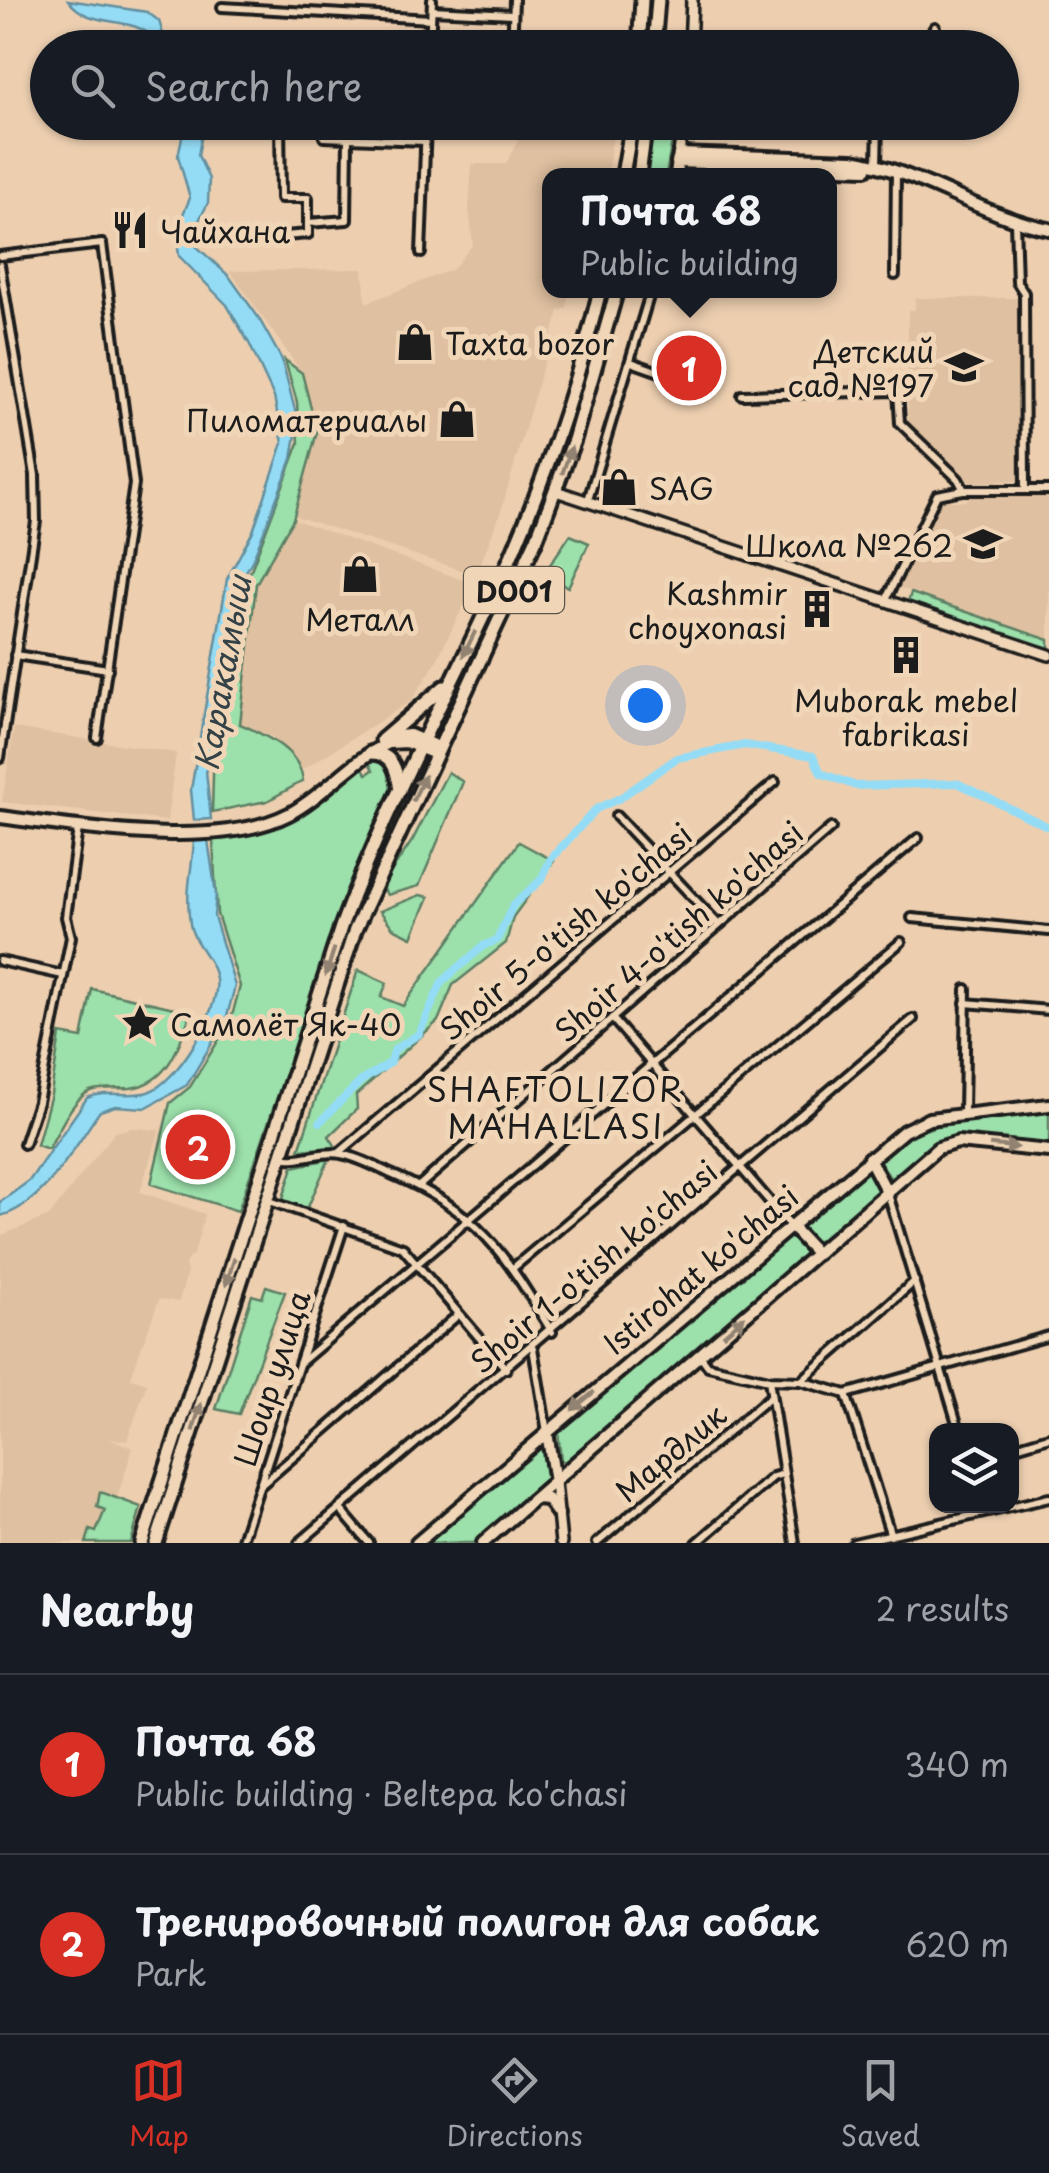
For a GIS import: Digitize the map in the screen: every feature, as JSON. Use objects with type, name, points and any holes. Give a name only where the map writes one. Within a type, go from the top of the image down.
[{"type":"highway","points":[[640,30],[642,0]]},
{"type":"highway","points":[[656,30],[658,0]]},
{"type":"highway","points":[[625,168],[629,140]]},
{"type":"highway","points":[[639,168],[643,140]]},
{"type":"highway","name":"D001","points":[[142,1543],[363,870],[537,490],[597,298]]},
{"type":"highway","name":"D001","points":[[156,1543],[280,1156],[377,876],[513,593],[556,491],[617,298]]},
{"type":"highway","points":[[382,740],[454,676]]},
{"type":"highway","points":[[370,753],[383,754],[392,762],[400,790]]},
{"type":"highway","points":[[363,870],[377,876]]},
{"type":"highway","points":[[210,1333],[223,1337]]},
{"type":"main road","points":[[678,158],[877,164],[1016,224],[1049,231]]},
{"type":"main road","points":[[678,158],[848,167],[895,174]]},
{"type":"main road","points":[[677,168],[678,158]]},
{"type":"main road","points":[[220,828],[254,822],[286,810],[382,740],[405,735],[437,750]]},
{"type":"main road","points":[[0,817],[78,826],[175,829],[256,825],[290,813],[370,753],[394,742],[422,743]]},
{"type":"main road","name":"Istirohat ko'chasi","points":[[417,1543],[869,1158],[920,1122],[964,1113],[1049,1105]]},
{"type":"main road","points":[[483,1543],[945,1144],[1049,1150]]},
{"type":"main road","points":[[869,1158],[888,1194]]},
{"type":"main road","points":[[790,1225],[817,1254]]},
{"type":"main road","points":[[548,1432],[555,1482]]},
{"type":"main road","points":[[535,1498],[548,1498],[558,1514]]},
{"type":"street","points":[[335,14],[336,0]]},
{"type":"street","points":[[431,30],[432,0]]},
{"type":"street","points":[[513,30],[514,0]]},
{"type":"street","points":[[691,30],[692,0]]},
{"type":"street","points":[[222,7],[432,19]]},
{"type":"street","points":[[432,10],[513,14]]},
{"type":"street","points":[[250,238],[308,234],[308,198],[281,198],[280,140]]},
{"type":"street","points":[[308,223],[347,220],[348,140]]},
{"type":"street","points":[[399,140],[425,141],[421,253]]},
{"type":"street","points":[[678,158],[680,140]]},
{"type":"street","points":[[877,164],[878,140]]},
{"type":"street","points":[[895,174],[895,275]]},
{"type":"street","points":[[1016,224],[1016,282],[1024,292],[1024,490]]},
{"type":"street","points":[[0,256],[102,244],[134,484],[97,738]]},
{"type":"street","points":[[0,264],[34,475],[36,520],[0,758]]},
{"type":"street","points":[[588,500],[649,298]]},
{"type":"street","points":[[631,362],[699,386]]},
{"type":"street","points":[[742,395],[898,391],[900,423],[958,479],[964,490]]},
{"type":"street","points":[[886,599],[936,495],[964,490],[1049,490]]},
{"type":"street","points":[[556,491],[1049,654]]},
{"type":"street","points":[[15,655],[108,670]]},
{"type":"street","name":"Shoir 5-o'tish ko'chasi","points":[[339,1153],[775,782]]},
{"type":"street","points":[[616,816],[719,926]]},
{"type":"street","points":[[24,1144],[38,1102],[71,937],[66,917],[78,826]]},
{"type":"street","name":"Shoir 4-o'tish ko'chasi","points":[[420,1186],[831,828]]},
{"type":"street","points":[[300,1362],[918,838]]},
{"type":"street","points":[[912,918],[1049,931]]},
{"type":"street","points":[[513,1268],[901,942]]},
{"type":"street","points":[[0,961],[63,975]]},
{"type":"street","points":[[964,1113],[966,990]]},
{"type":"street","points":[[965,1003],[1049,1010]]},
{"type":"street","points":[[612,1018],[790,1225]]},
{"type":"street","name":"Shoir 1-o'tish ko'chasi","points":[[299,1543],[552,1332],[913,1020]]},
{"type":"street","points":[[280,1156],[292,1160],[339,1153],[420,1186],[472,1219],[513,1268],[552,1332]]},
{"type":"street","points":[[888,1194],[957,1423]]},
{"type":"street","points":[[267,1200],[404,1248],[506,1369]]},
{"type":"street","name":"Шоир улица","points":[[241,1543],[344,1226]]},
{"type":"street","points":[[800,1381],[914,1281]]},
{"type":"street","points":[[260,1486],[458,1315]]},
{"type":"street","points":[[700,1355],[708,1366],[769,1380],[800,1381],[846,1394],[1049,1336]]},
{"type":"street","points":[[533,1348],[548,1432]]},
{"type":"street","points":[[769,1380],[796,1543]]},
{"type":"street","points":[[846,1394],[891,1536]]},
{"type":"street","name":"Мардлик","points":[[598,1543],[771,1396]]},
{"type":"street","points":[[1019,1446],[1049,1437]]},
{"type":"street","points":[[697,1543],[773,1477],[783,1474]]},
{"type":"street","points":[[555,1482],[561,1543]]},
{"type":"street","points":[[854,1543],[1049,1498]]},
{"type":"street","points":[[341,1510],[369,1543]]},
{"type":"street","points":[[914,1530],[916,1543]]},
{"type":"shaded area","name":"Taxta bozor","points":[[518,140],[612,140],[608,168],[542,168],[542,298],[568,298],[567,308],[559,311],[501,511],[476,575],[292,515],[317,432],[302,373],[230,271],[363,269],[366,303],[453,269],[473,244],[469,209],[472,164],[506,164]]},
{"type":"shaded area","name":"Детский сад №197","points":[[915,298],[1018,298],[1022,481],[964,482],[908,423],[908,310],[915,310]]},
{"type":"shaded area","name":"Школа №262","points":[[972,494],[1049,494],[1049,639],[897,587],[937,501],[966,501]]},
{"type":"shaded area","points":[[293,519],[474,584],[435,664],[411,701],[302,770],[273,737],[240,724],[256,584]]},
{"type":"shaded area","points":[[14,728],[176,753],[167,821],[2,802]]},
{"type":"shaded area","points":[[133,1128],[159,1130],[140,1192],[205,1214],[194,1253],[185,1263],[187,1273],[179,1302],[159,1299],[132,1374],[131,1378],[147,1383],[127,1441],[109,1438],[133,1448],[118,1495],[100,1543],[0,1543],[0,1236],[49,1216],[115,1132]]},
{"type":"green space","points":[[651,140],[672,140],[667,168],[646,168]]},
{"type":"green space","points":[[605,298],[609,298],[557,464],[437,740],[433,738],[535,514]]},
{"type":"green space","points":[[285,360],[302,373],[317,432],[293,519],[256,584],[240,724],[288,752],[303,781],[267,801],[212,812],[214,740],[227,699],[234,615],[299,443],[297,402]]},
{"type":"green space","points":[[570,535],[589,543],[568,587],[543,575]]},
{"type":"green space","points":[[911,593],[1049,640],[1049,650],[908,602]]},
{"type":"green space","points":[[375,759],[391,770],[394,781],[356,868],[238,1211],[151,1184],[170,1103],[190,1087],[231,1020],[240,986],[217,914],[213,840],[263,833],[280,826],[361,766],[367,774],[373,770],[368,761]]},
{"type":"green space","points":[[448,772],[463,782],[419,886],[387,895],[382,885],[412,841]]},
{"type":"green space","points":[[519,842],[554,861],[513,917],[506,943],[453,985],[438,1021],[356,1095],[357,1109],[329,1136],[336,1147],[299,1150],[358,970],[387,983],[381,997],[403,1006]]},
{"type":"green space","points":[[420,895],[429,897],[412,937],[393,928],[380,911]]},
{"type":"green space","points":[[92,989],[191,1012],[164,1070],[144,1085],[94,1090],[83,1095],[48,1149],[37,1145],[51,1094],[60,1034],[82,1038]]},
{"type":"green space","points":[[1049,1110],[1049,1145],[948,1138],[891,1179],[878,1160],[896,1145],[936,1126]]},
{"type":"green space","points":[[329,1159],[307,1209],[282,1201],[293,1167]]},
{"type":"green space","points":[[868,1169],[880,1192],[823,1243],[814,1242],[799,1228]]},
{"type":"green space","points":[[788,1235],[801,1242],[806,1258],[568,1462],[561,1461],[558,1431]]},
{"type":"green space","points":[[266,1286],[285,1292],[239,1414],[216,1409],[252,1295],[262,1298]]},
{"type":"green space","points":[[542,1445],[547,1479],[544,1486],[477,1543],[427,1543]]},
{"type":"green space","points":[[100,1492],[141,1507],[131,1543],[86,1543],[90,1530],[96,1532],[105,1510],[97,1507]]},
{"type":"water","points":[[68,0],[147,12],[159,21],[162,30],[143,30],[77,10]]},
{"type":"water","name":"Каракамыш","points":[[181,140],[201,140],[198,155],[209,179],[208,203],[195,228],[196,246],[229,276],[258,317],[282,360],[298,422],[292,459],[253,559],[236,590],[223,696],[206,771],[211,819],[194,820],[191,790],[227,579],[253,531],[283,443],[274,397],[249,343],[227,305],[179,256],[176,231],[190,198],[178,156]]},
{"type":"water","points":[[208,840],[216,894],[214,916],[235,986],[226,1020],[187,1085],[145,1108],[115,1106],[100,1111],[44,1187],[16,1210],[0,1216],[0,1202],[29,1181],[87,1098],[148,1092],[160,1086],[184,1060],[205,1025],[216,992],[216,979],[192,931],[189,891],[194,841]]},
{"type":"waterway","points":[[320,1122],[361,1081],[390,1063],[395,1049],[419,1034],[442,982],[483,946],[497,940],[513,905],[541,880],[550,860],[596,809],[620,798],[677,758],[745,745],[813,756],[821,773],[856,786],[957,783],[1049,827]]},
{"type":"place","name":"Чайхана","points":[[130,230]]},
{"type":"place","name":"Taxta bozor","points":[[415,342]]},
{"type":"place","name":"Детский сад №197","points":[[964,367]]},
{"type":"place","name":"Почта 68","points":[[689,368]]},
{"type":"place","name":"Пиломатериалы","points":[[457,419]]},
{"type":"place","name":"SAG","points":[[619,487]]},
{"type":"place","name":"Школа №262","points":[[983,544]]},
{"type":"place","name":"Металл","points":[[360,574]]},
{"type":"place","name":"Kashmir choyxonasi","points":[[817,609]]},
{"type":"place","name":"Muborak mebel fabrikasi","points":[[906,655]]},
{"type":"place","name":"Самолёт Як-40","points":[[140,1023]]},
{"type":"place","name":"Тренировочный полигон для собак","points":[[198,1147]]},
{"type":"district","name":"SHAFTOLIZOR MAHALLASI","points":[[556,1108]]}]
